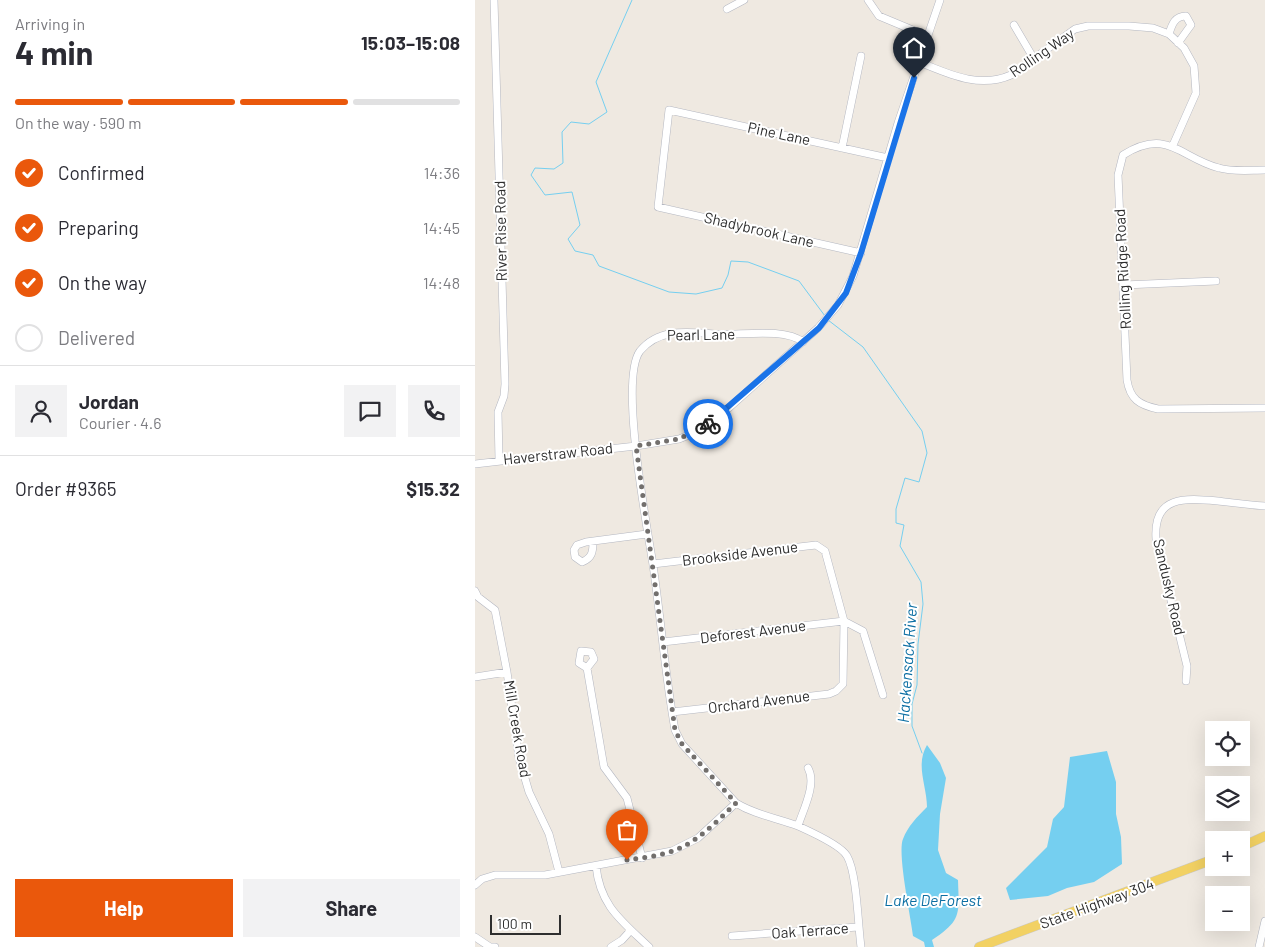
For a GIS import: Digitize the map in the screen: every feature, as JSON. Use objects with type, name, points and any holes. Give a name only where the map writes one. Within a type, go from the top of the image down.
[{"type":"main road","points":[[1250,843],[1265,836]]},
{"type":"main road","name":"State Highway 304","points":[[979,947],[1205,863]]},
{"type":"street","name":"River Rise Road","points":[[494,0],[505,384],[504,396],[498,412],[499,460]]},
{"type":"street","points":[[727,9],[744,0]]},
{"type":"street","points":[[867,0],[879,16],[927,36]]},
{"type":"street","name":"Haverstraw Road","points":[[475,464],[636,446],[679,439],[708,424],[803,342],[839,305],[849,285],[861,253],[888,158],[940,0]]},
{"type":"street","points":[[1173,145],[1196,93],[1194,66],[1184,48],[1178,43],[1169,34],[1175,20],[1179,16],[1186,16],[1191,25],[1178,43]]},
{"type":"street","points":[[1014,25],[1034,59]]},
{"type":"street","name":"Rolling Way","points":[[919,62],[959,78],[980,82],[1001,80],[1075,29],[1088,26],[1153,28],[1169,34]]},
{"type":"street","points":[[842,148],[861,56]]},
{"type":"street","name":"Pine Lane","points":[[658,207],[669,110],[888,158]]},
{"type":"street","name":"Rolling Ridge Road","points":[[1265,170],[1217,168],[1173,145],[1138,146],[1123,155],[1118,175],[1127,380],[1129,391],[1135,401],[1146,407],[1158,409],[1265,408]]},
{"type":"street","name":"Shadybrook Lane","points":[[658,207],[861,253]]},
{"type":"street","points":[[1124,284],[1216,282]]},
{"type":"street","name":"Pearl Lane","points":[[736,803],[682,744],[675,730],[636,446],[632,374],[639,352],[656,338],[676,333],[772,334],[789,336],[803,342]]},
{"type":"street","name":"Sandusky Road","points":[[1186,681],[1187,666],[1156,539],[1155,528],[1159,515],[1173,502],[1191,498],[1265,506]]},
{"type":"street","points":[[593,542],[647,534]]},
{"type":"street","name":"Brookside Avenue","points":[[653,564],[816,545],[825,551],[844,621]]},
{"type":"street","name":"Mill Creek Road","points":[[475,591],[478,597],[495,610],[507,672],[519,758],[529,792],[549,834],[559,872]]},
{"type":"street","points":[[844,621],[863,631],[883,695]]},
{"type":"street","name":"Deforest Avenue","points":[[663,642],[844,621]]},
{"type":"street","name":"Orchard Avenue","points":[[672,712],[829,694],[836,691],[843,684],[844,621]]},
{"type":"street","points":[[587,668],[604,767],[627,798],[642,858]]},
{"type":"street","points":[[475,677],[507,672]]},
{"type":"street","points":[[798,826],[811,786],[811,773],[808,768]]},
{"type":"street","points":[[475,885],[495,875],[545,875],[672,851],[698,838],[736,803],[745,808],[798,826],[833,844],[847,855],[851,871],[861,947]]},
{"type":"street","points":[[596,866],[598,884],[603,898],[649,947]]},
{"type":"street","points":[[1259,947],[1265,921]]},
{"type":"street","name":"Oak Terrace","points":[[732,936],[858,927]]},
{"type":"street","points":[[611,947],[622,940],[631,930]]},
{"type":"street","points":[[475,937],[489,947],[495,947]]},
{"type":"water","name":"Lake DeForest","points":[[927,745],[940,763],[946,778],[940,814],[938,850],[946,873],[958,880],[957,915],[949,927],[932,940],[934,947],[925,947],[924,942],[913,936],[902,858],[905,834],[927,807],[922,760]]},
{"type":"water","points":[[1107,751],[1116,782],[1116,814],[1121,837],[1122,864],[1094,882],[1067,888],[1048,896],[1010,900],[1006,888],[1047,847],[1053,819],[1064,807],[1070,757]]},
{"type":"waterway","name":"Hackensack River","points":[[632,0],[596,82],[607,112],[589,124],[571,122],[562,132],[563,163],[554,169],[535,168],[531,175],[545,195],[572,192],[580,225],[568,239],[575,251],[593,255],[599,266],[669,292],[696,294],[722,288],[728,275],[731,261],[748,262],[799,281],[825,316]]},
{"type":"waterway","name":"Hackensack River","points":[[828,320],[863,347],[922,431],[927,453],[919,482],[905,478],[896,509],[896,523],[904,525],[900,546],[921,582],[923,604],[918,644],[917,685],[912,704],[912,726],[922,753]]},
{"type":"way so far","points":[[627,860],[672,851],[684,846],[698,838],[736,803],[682,744],[675,730],[636,446],[679,439],[694,433],[708,424]]},
{"type":"route","points":[[708,424],[730,407],[819,328],[839,305],[846,293],[861,253],[898,123],[914,78]]}]
